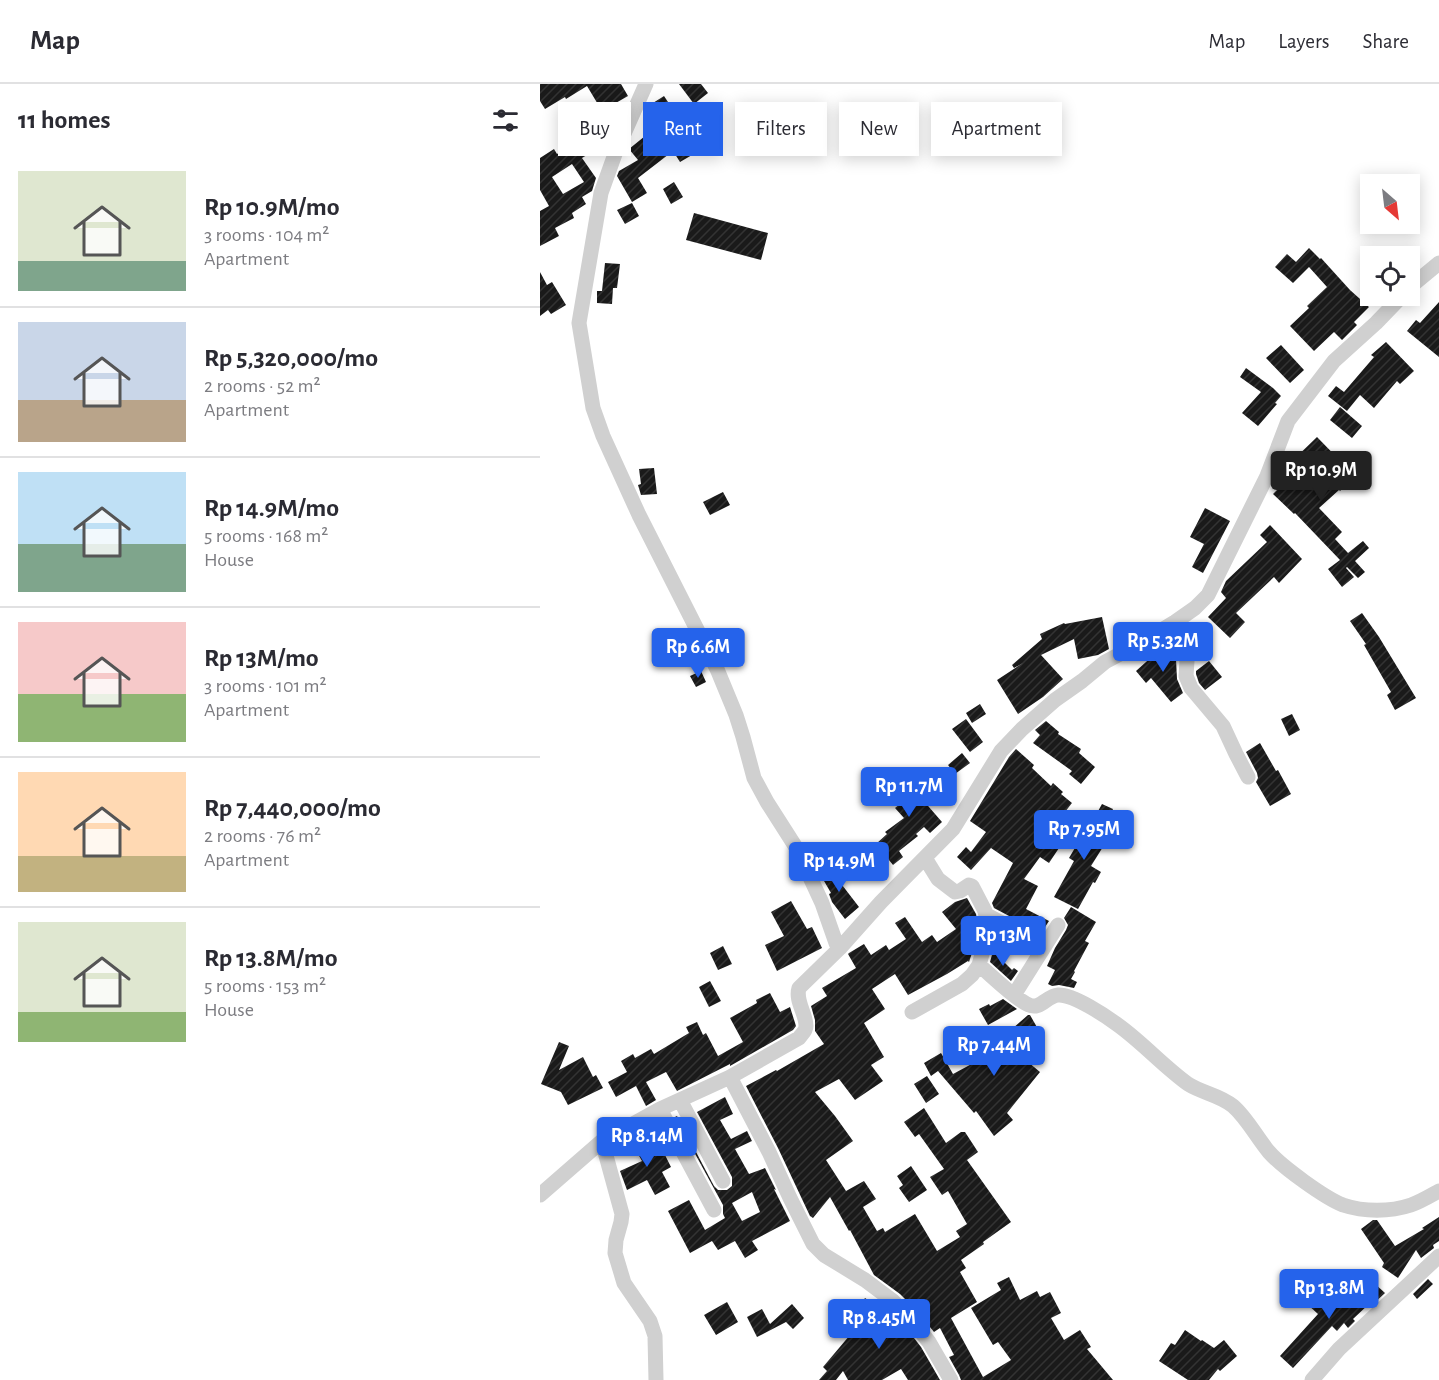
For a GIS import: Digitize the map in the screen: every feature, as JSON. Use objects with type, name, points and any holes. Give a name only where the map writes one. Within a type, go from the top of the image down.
[{"type":"street","points":[[646,84],[615,154],[601,193],[579,323],[593,408],[603,436],[639,515],[717,669],[736,715],[754,778],[766,802],[797,849],[840,948]]},
{"type":"street","points":[[1420,279],[1439,263]]},
{"type":"street","points":[[540,1195],[602,1141],[730,1077],[799,1038],[805,1031],[806,1025],[798,996],[799,987],[840,948],[881,902],[953,829],[1001,751],[1055,700],[1105,662],[1167,627],[1195,608],[1208,595],[1267,476],[1288,421],[1334,361],[1392,306]]},
{"type":"street","points":[[1167,627],[1185,655],[1186,676],[1191,688],[1223,726],[1248,777]]},
{"type":"street","points":[[912,1012],[962,984],[972,975],[979,965],[988,931],[987,915],[972,886],[969,885],[955,892],[938,879],[925,858]]},
{"type":"street","points":[[987,915],[1045,946]]},
{"type":"street","points":[[1014,995],[1058,925]]},
{"type":"street","points":[[979,965],[1029,1006],[1062,995],[1080,1001],[1117,1024],[1187,1083],[1199,1091],[1227,1101],[1236,1108],[1275,1159],[1332,1200],[1360,1209],[1396,1209],[1412,1205],[1439,1191]]},
{"type":"street","points":[[730,1077],[813,1244],[824,1255],[866,1280],[893,1301],[910,1318],[928,1342],[951,1380]]},
{"type":"street","points":[[680,1100],[723,1181]]},
{"type":"street","points":[[660,1110],[714,1210]]},
{"type":"street","points":[[602,1141],[622,1214],[615,1253],[624,1283],[650,1321],[655,1336],[656,1380]]},
{"type":"street","points":[[1312,1380],[1339,1349],[1439,1256]]},
{"type":"building","points":[[540,84],[621,84],[628,96],[618,102],[597,102],[587,86],[545,109],[540,101]]},
{"type":"building","points":[[679,84],[701,84],[708,93],[697,102],[692,102]]},
{"type":"building","points":[[664,96],[668,102],[655,102]]},
{"type":"building","points":[[643,138],[643,156],[667,156],[638,178],[647,193],[632,202],[617,176],[619,171],[638,160],[631,151],[631,147]]},
{"type":"building","points":[[554,149],[558,156],[585,156],[582,158],[596,178],[592,191],[582,197],[586,204],[572,213],[574,218],[555,228],[559,236],[540,246],[540,211],[549,206],[540,190],[540,158]],"holes":[[[572,164],[584,182],[563,194],[552,177]]]},
{"type":"building","points":[[676,156],[690,156],[680,162]]},
{"type":"building","points":[[674,182],[683,197],[671,204],[663,189]]},
{"type":"building","points":[[632,203],[639,216],[625,224],[617,210]]},
{"type":"building","points":[[694,213],[768,233],[761,260],[686,240]]},
{"type":"building","points":[[1309,248],[1360,299],[1360,306],[1369,307],[1354,322],[1357,325],[1342,340],[1334,332],[1314,351],[1290,326],[1327,287],[1309,267],[1293,283],[1275,267],[1287,254],[1296,262]]},
{"type":"building","points":[[605,263],[620,264],[617,288],[613,288],[612,304],[597,303],[597,291],[602,291]]},
{"type":"building","points":[[540,272],[547,285],[552,282],[566,305],[551,314],[548,310],[540,316]]},
{"type":"building","points":[[1439,302],[1439,357],[1407,331],[1416,320],[1420,323]]},
{"type":"building","points":[[1386,342],[1414,371],[1400,384],[1397,381],[1374,408],[1360,395],[1347,411],[1328,396],[1336,386],[1344,392],[1374,357],[1371,355]]},
{"type":"building","points":[[1281,345],[1304,370],[1290,383],[1266,358]]},
{"type":"building","points":[[1246,368],[1281,396],[1258,426],[1242,413],[1261,392],[1240,377]]},
{"type":"building","points":[[1340,407],[1362,426],[1352,438],[1330,420]]},
{"type":"building","points":[[1317,437],[1355,476],[1319,508],[1342,532],[1335,539],[1348,553],[1363,541],[1369,548],[1355,561],[1365,572],[1358,578],[1347,567],[1354,577],[1342,587],[1328,569],[1340,560],[1295,513],[1273,494],[1291,476],[1284,469]]},
{"type":"building","points":[[654,468],[657,494],[641,495],[638,485],[641,484],[639,469]]},
{"type":"building","points":[[723,492],[730,505],[710,515],[703,502]]},
{"type":"building","points":[[1205,508],[1230,521],[1203,573],[1192,567],[1204,544],[1190,537]]},
{"type":"building","points":[[1270,525],[1302,559],[1279,583],[1274,577],[1236,613],[1245,622],[1230,638],[1208,617],[1226,598],[1221,592],[1226,581],[1267,542],[1260,535]]},
{"type":"building","points":[[1362,613],[1416,698],[1395,710],[1387,695],[1391,692],[1364,645],[1366,644],[1350,621]]},
{"type":"building","points":[[1102,617],[1109,649],[1098,655],[1078,659],[1074,639],[1041,655],[1063,679],[1043,697],[1018,714],[997,680],[1023,663],[1014,668],[1012,665],[1042,639],[1040,634],[1064,623]]},
{"type":"building","points":[[1166,644],[1176,659],[1177,679],[1183,693],[1171,702],[1151,678],[1146,683],[1136,671]]},
{"type":"building","points":[[1209,661],[1222,677],[1205,690],[1199,683],[1196,671]]},
{"type":"building","points":[[701,671],[706,682],[696,687],[690,676]]},
{"type":"building","points":[[980,704],[986,714],[972,723],[966,713]]},
{"type":"building","points":[[1292,714],[1300,730],[1289,736],[1281,719]]},
{"type":"building","points":[[966,719],[983,742],[970,752],[952,729]]},
{"type":"building","points":[[1046,721],[1059,732],[1058,734],[1081,749],[1079,753],[1095,767],[1081,784],[1069,774],[1072,771],[1033,743],[1040,735],[1035,730]]},
{"type":"building","points":[[1260,743],[1291,794],[1270,806],[1256,782],[1257,773],[1246,752]]},
{"type":"building","points":[[1016,749],[1034,765],[1032,768],[1051,786],[1053,783],[1072,803],[1057,822],[1053,818],[1039,836],[1059,848],[1049,863],[1040,857],[1024,879],[1038,886],[1026,909],[1049,921],[1041,933],[994,908],[992,903],[1013,863],[991,848],[971,870],[957,857],[966,847],[971,852],[986,832],[970,821]]},
{"type":"building","points":[[962,753],[970,763],[955,774],[948,765]]},
{"type":"building","points":[[914,768],[923,778],[919,783],[928,793],[922,799],[942,822],[930,833],[924,827],[916,834],[918,836],[899,851],[903,857],[893,865],[876,844],[887,834],[885,832],[904,818],[895,808],[906,799],[894,788]]},
{"type":"building","points":[[1102,804],[1113,809],[1099,838],[1106,842],[1091,866],[1101,872],[1078,909],[1054,897],[1074,861],[1069,858],[1089,820],[1092,822]]},
{"type":"building","points":[[833,866],[841,880],[839,881],[859,907],[845,919],[832,902],[829,894],[831,893],[820,874]]},
{"type":"building","points":[[967,898],[976,914],[978,925],[963,935],[974,947],[969,962],[908,995],[895,974],[872,989],[885,1009],[864,1023],[884,1057],[871,1065],[883,1081],[855,1100],[839,1079],[815,1092],[853,1141],[826,1160],[846,1191],[864,1181],[876,1199],[863,1207],[877,1231],[883,1228],[885,1232],[915,1214],[937,1251],[960,1237],[956,1231],[967,1224],[948,1191],[942,1195],[930,1177],[944,1169],[919,1134],[915,1137],[904,1122],[924,1108],[946,1143],[961,1132],[965,1132],[978,1152],[967,1160],[1011,1222],[961,1260],[966,1268],[960,1272],[977,1302],[951,1318],[983,1377],[1011,1360],[998,1342],[993,1345],[971,1308],[1001,1290],[997,1283],[1009,1277],[1020,1300],[1037,1291],[1040,1297],[1050,1292],[1061,1313],[1051,1318],[1064,1340],[1080,1330],[1091,1347],[1087,1349],[1113,1380],[961,1380],[949,1357],[954,1355],[940,1328],[934,1332],[900,1294],[874,1275],[830,1197],[813,1218],[810,1216],[746,1086],[824,1044],[815,1031],[811,1006],[827,996],[822,988],[856,968],[849,953],[864,944],[871,955],[886,945],[889,950],[906,939],[895,923],[905,917],[922,942],[932,935],[937,942],[956,929],[942,912],[955,902]]},
{"type":"building","points":[[791,901],[807,929],[812,927],[822,948],[777,971],[765,945],[784,936],[771,912]]},
{"type":"building","points":[[1071,907],[1096,922],[1085,941],[1089,943],[1071,979],[1077,982],[1074,988],[1052,986],[1048,984],[1055,970],[1047,966],[1066,930],[1068,925],[1064,918]]},
{"type":"building","points":[[723,946],[732,964],[718,970],[710,953]]},
{"type":"building","points":[[993,951],[1012,970],[1014,968],[1018,971],[1011,981],[990,962]]},
{"type":"building","points":[[710,981],[721,1001],[709,1007],[699,987]]},
{"type":"building","points":[[770,993],[780,1012],[790,1007],[796,1026],[793,1030],[730,1066],[730,1064],[677,1091],[666,1072],[646,1082],[656,1100],[646,1106],[636,1086],[616,1097],[608,1082],[627,1072],[621,1061],[633,1054],[635,1058],[651,1049],[654,1054],[689,1033],[686,1027],[697,1022],[703,1035],[706,1033],[718,1056],[743,1042],[730,1018]]},
{"type":"building","points":[[1003,999],[1017,1009],[988,1025],[979,1009]]},
{"type":"building","points":[[1028,1015],[1038,1029],[1026,1035],[1031,1041],[1022,1050],[1025,1054],[1022,1057],[1040,1072],[1007,1113],[1013,1120],[994,1136],[976,1111],[974,1113],[938,1071],[931,1076],[924,1063],[941,1053],[953,1074],[999,1047],[996,1043]]},
{"type":"building","points":[[559,1042],[569,1046],[559,1070],[583,1057],[593,1077],[596,1075],[603,1088],[568,1105],[561,1092],[541,1084]]},
{"type":"building","points":[[927,1076],[939,1094],[926,1103],[914,1084]]},
{"type":"building","points":[[725,1097],[733,1114],[720,1120],[731,1139],[747,1131],[752,1141],[735,1149],[749,1174],[765,1168],[790,1221],[752,1241],[758,1250],[745,1258],[735,1241],[718,1250],[712,1241],[690,1253],[668,1211],[689,1200],[705,1230],[725,1218],[723,1205],[675,1117],[677,1116],[714,1186],[718,1190],[727,1190],[732,1186],[732,1177],[697,1112]],"holes":[[[752,1192],[760,1212],[742,1221],[732,1203]]]},
{"type":"building","points":[[647,1135],[658,1156],[664,1153],[671,1167],[662,1172],[670,1187],[655,1195],[647,1180],[627,1190],[620,1171],[642,1161],[632,1143]]},
{"type":"building","points":[[911,1166],[927,1190],[909,1202],[899,1188],[903,1185],[897,1176]]},
{"type":"building","points":[[1439,1217],[1439,1241],[1421,1258],[1416,1250],[1398,1278],[1382,1267],[1384,1263],[1361,1229],[1373,1220],[1377,1220],[1395,1246]]},
{"type":"building","points":[[1428,1279],[1433,1284],[1417,1299],[1413,1294]]},
{"type":"building","points":[[1374,1283],[1385,1293],[1353,1319],[1355,1321],[1348,1328],[1344,1323],[1337,1331],[1332,1326],[1293,1368],[1280,1356],[1318,1314],[1307,1304],[1319,1291],[1329,1300],[1341,1287],[1357,1302]]},
{"type":"building","points":[[865,1298],[903,1324],[921,1347],[940,1380],[908,1380],[901,1369],[882,1380],[848,1380],[843,1371],[836,1380],[819,1380],[827,1371],[823,1367],[850,1335],[847,1332],[862,1314],[857,1310]]},
{"type":"building","points":[[727,1302],[738,1322],[716,1335],[704,1315]]},
{"type":"building","points":[[792,1304],[804,1318],[793,1329],[786,1322],[757,1337],[747,1317],[762,1309],[770,1324]]},
{"type":"building","points":[[1185,1330],[1214,1348],[1224,1340],[1237,1356],[1220,1371],[1218,1369],[1209,1380],[1188,1380],[1159,1361],[1171,1343],[1175,1345]]}]
